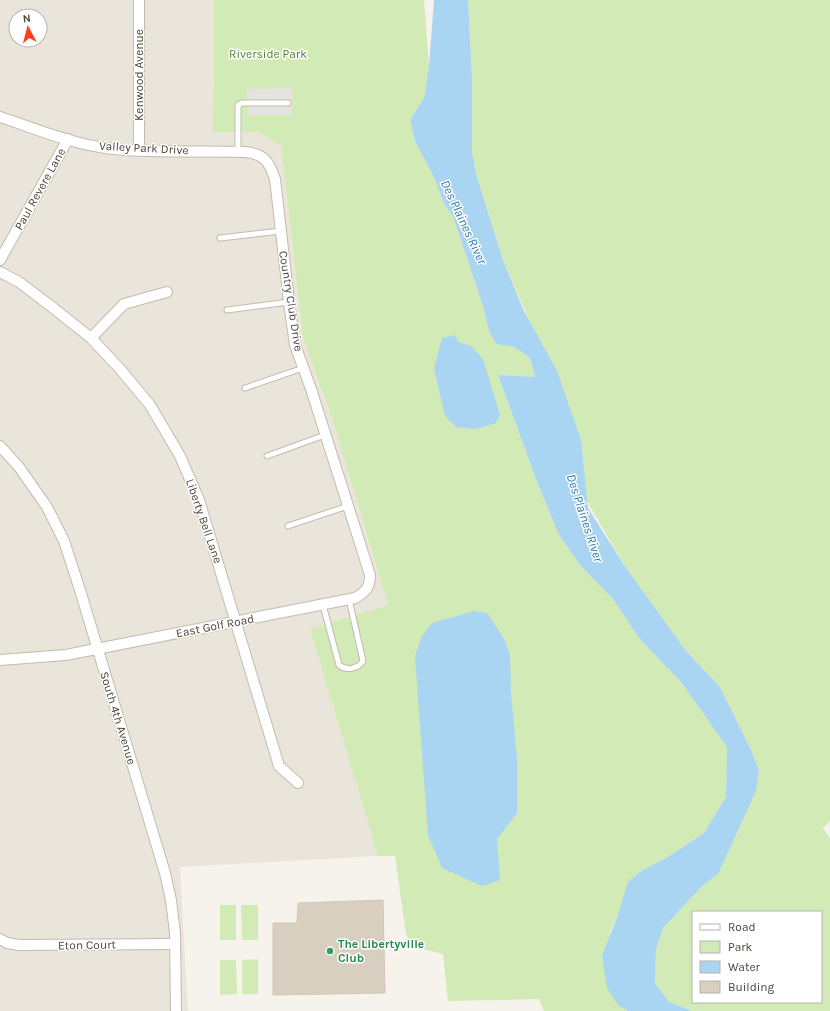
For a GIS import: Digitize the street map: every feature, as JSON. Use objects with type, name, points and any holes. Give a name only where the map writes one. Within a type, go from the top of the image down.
[{"type":"street","name":"Kenwood Avenue","points":[[139,0],[139,150]]},
{"type":"street","name":"Valley Park Drive","points":[[0,117],[81,144],[106,148],[139,150],[242,151]]},
{"type":"street","name":"Paul Revere Lane","points":[[0,260],[68,139]]},
{"type":"street","name":"Country Club Drive","points":[[242,151],[253,152],[263,157],[271,166],[275,179],[295,345],[356,531]]},
{"type":"street","name":"Liberty Bell Lane","points":[[0,272],[19,282],[91,338],[120,369],[150,405],[180,456],[199,500],[279,766],[298,783]]},
{"type":"street","points":[[91,338],[124,304],[167,292]]},
{"type":"street","name":"South 4th Avenue","points":[[0,446],[19,467],[47,507],[64,541],[98,649],[165,873],[171,900],[175,944],[176,1011]]},
{"type":"street","name":"East Golf Road","points":[[0,660],[66,655],[355,598],[363,594],[370,583],[370,575],[356,531]]},
{"type":"street","name":"Eton Court","points":[[0,939],[7,943],[19,945],[175,944]]},
{"type":"lane","points":[[242,151],[238,105],[242,103],[288,103]]},
{"type":"lane","points":[[220,238],[281,231]]},
{"type":"lane","points":[[227,310],[289,302]]},
{"type":"lane","points":[[245,388],[303,368]]},
{"type":"lane","points":[[267,456],[325,435]]},
{"type":"lane","points":[[288,526],[348,506]]},
{"type":"lane","points":[[322,605],[339,665],[345,668],[354,668],[359,666],[363,661],[349,599]]},
{"type":"shaded area","points":[[0,0],[214,0],[213,131],[258,132],[281,144],[303,338],[332,418],[388,605],[310,629],[378,856],[180,867],[188,1011],[0,1011]]},
{"type":"shaded area","points":[[292,88],[292,115],[248,115],[247,89]]},
{"type":"green space","name":"Riverside Park","points":[[214,0],[424,0],[429,66],[424,98],[410,120],[415,141],[435,179],[444,204],[453,216],[483,306],[489,331],[496,344],[514,347],[530,358],[535,377],[498,375],[536,479],[558,533],[579,564],[613,599],[639,638],[681,682],[727,747],[726,797],[704,833],[666,858],[640,872],[610,932],[619,1006],[628,1011],[544,1011],[539,999],[448,1001],[443,954],[413,947],[406,934],[395,856],[378,856],[310,629],[388,605],[332,418],[303,338],[281,145],[258,132],[213,132]]},
{"type":"green space","points":[[468,0],[830,0],[830,821],[823,828],[830,838],[830,1011],[692,1011],[668,1002],[655,983],[656,949],[663,928],[703,885],[718,874],[759,770],[751,750],[720,687],[687,652],[624,565],[587,501],[581,440],[503,260],[476,174],[472,152],[472,78]]},
{"type":"green space","points":[[220,905],[236,905],[236,940],[220,940]]},
{"type":"green space","points":[[241,905],[258,905],[258,940],[242,940]]},
{"type":"green space","points":[[258,959],[258,994],[242,994],[242,960]]},
{"type":"green space","points":[[220,960],[236,960],[237,994],[220,995]]},
{"type":"water","name":"Des Plaines River","points":[[434,0],[468,0],[472,78],[472,152],[476,174],[503,260],[524,311],[557,371],[581,440],[588,508],[624,565],[687,652],[720,687],[751,750],[759,770],[756,791],[718,874],[703,885],[663,928],[656,949],[655,983],[669,1002],[692,1011],[628,1011],[619,1006],[607,988],[602,956],[619,912],[628,882],[640,872],[666,858],[704,833],[726,797],[727,747],[681,682],[639,638],[613,599],[579,564],[558,533],[536,479],[498,375],[535,377],[530,358],[514,347],[496,344],[489,331],[483,306],[453,216],[444,204],[435,179],[415,141],[410,120],[424,98],[429,66]]},
{"type":"water","points":[[455,335],[458,342],[471,346],[483,359],[500,415],[496,423],[475,429],[456,427],[445,416],[434,368],[442,338]]},
{"type":"water","points":[[474,611],[487,613],[504,639],[510,655],[511,693],[517,758],[517,813],[497,839],[500,880],[482,886],[442,868],[428,835],[415,656],[422,636],[432,623]]},
{"type":"building","points":[[383,900],[385,993],[273,995],[273,923],[297,923],[298,903]]},
{"type":"place","name":"The Libertyville Club","points":[[330,951]]}]
